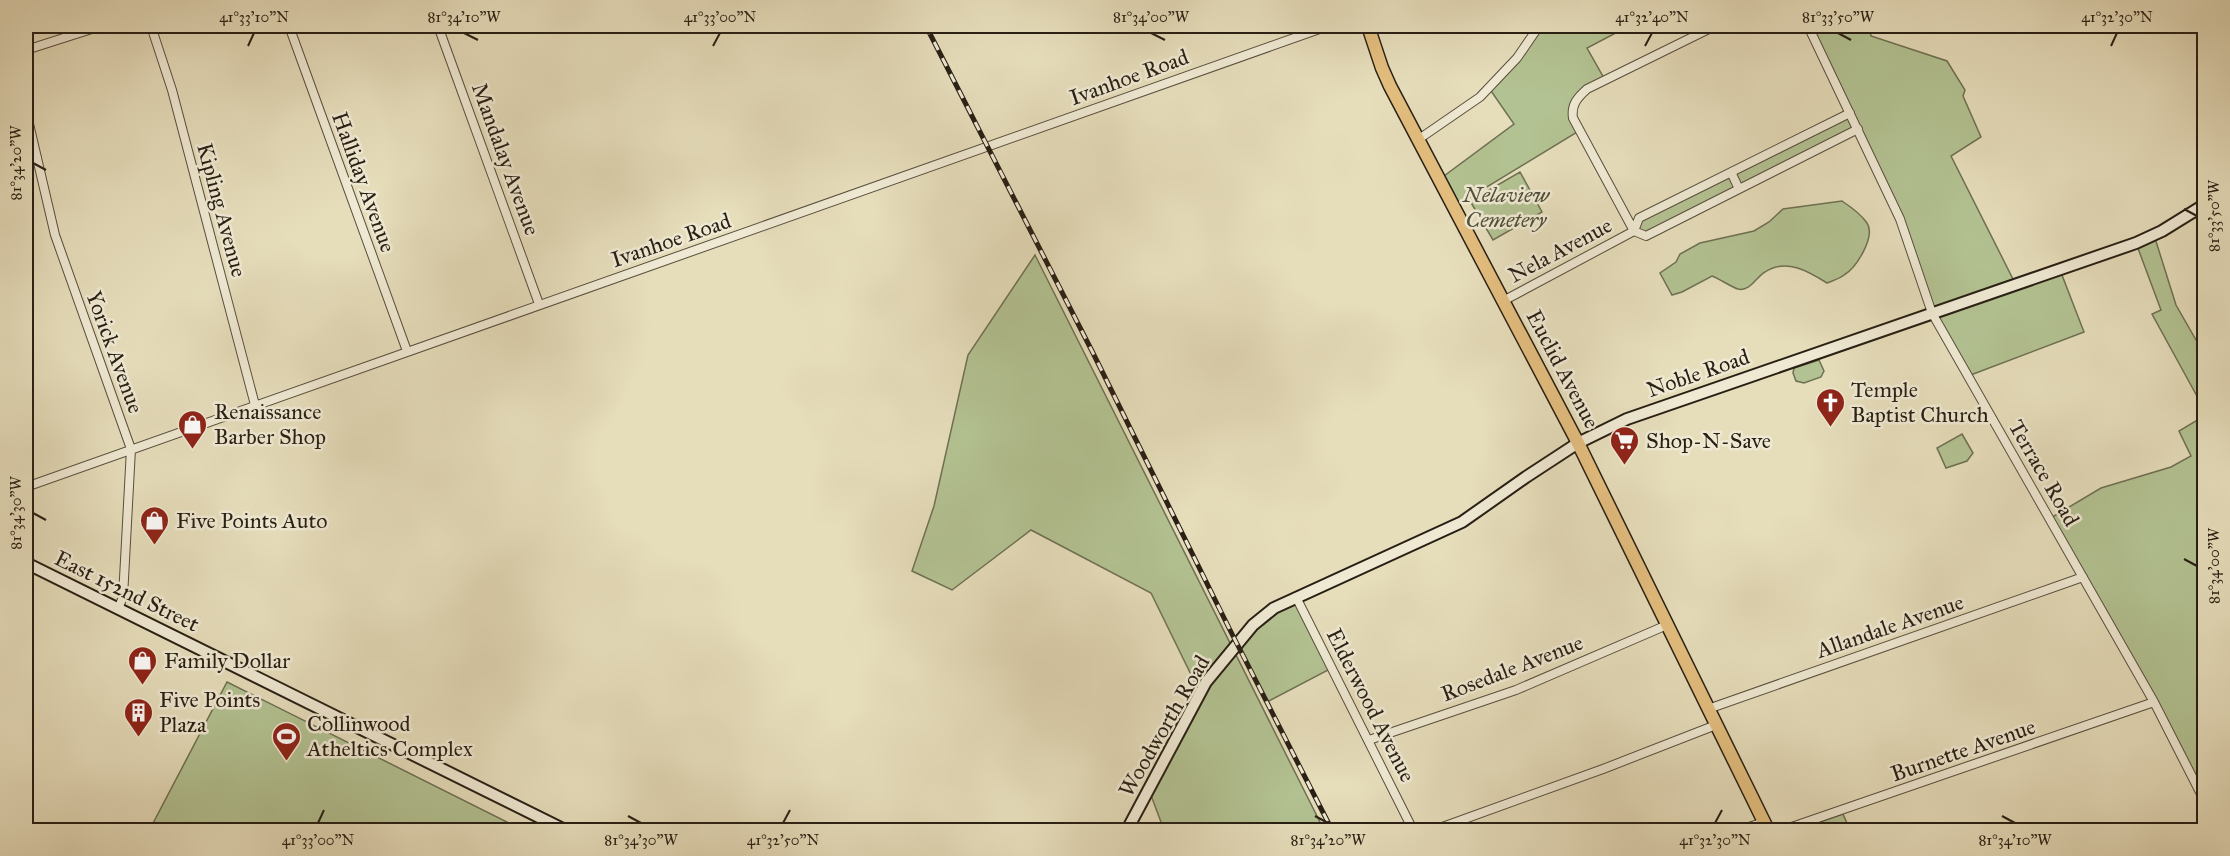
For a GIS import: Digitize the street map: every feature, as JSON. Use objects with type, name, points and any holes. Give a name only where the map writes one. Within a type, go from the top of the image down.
[{"type":"main road","name":"Euclid Avenue","points":[[1368,26],[1382,68],[1578,443],[1766,826]]},
{"type":"street","points":[[26,50],[101,26]]},
{"type":"street","name":"Kipling Avenue","points":[[152,26],[172,90],[255,405]]},
{"type":"street","name":"Halliday Avenue","points":[[288,26],[406,351]]},
{"type":"street","name":"Mandalay Avenue","points":[[438,26],[539,304]]},
{"type":"street","name":"Ivanhoe Road","points":[[26,487],[1328,26]]},
{"type":"street","points":[[1419,139],[1480,97],[1517,58],[1539,26]]},
{"type":"street","points":[[1634,231],[1573,118],[1572,110],[1575,102],[1587,89],[1715,26]]},
{"type":"street","name":"Terrace Road","points":[[1808,26],[1899,219],[1932,313],[2154,702],[2205,800]]},
{"type":"street","name":"Yorick Avenue","points":[[26,111],[55,235],[130,449],[123,597],[118,609]]},
{"type":"street","name":"Nela Avenue","points":[[1503,301],[1634,231],[1639,218],[1850,113]]},
{"type":"street","name":"Nela Avenue","points":[[1634,231],[1646,236],[1858,129]]},
{"type":"street","points":[[26,161],[37,157]]},
{"type":"street","points":[[1731,172],[1739,189]]},
{"type":"street","points":[[2201,208],[2205,224]]},
{"type":"street","name":"Noble Road","points":[[1237,643],[1263,616],[1296,597],[1462,522],[1578,443],[1627,418],[2136,243],[2201,208]]},
{"type":"street","name":"East 152nd Street","points":[[26,563],[565,831]]},
{"type":"street","name":"Allandale Avenue","points":[[1708,709],[2083,577]]},
{"type":"street","name":"Elderwood Avenue","points":[[1296,597],[1413,831]]},
{"type":"street","name":"Rosedale Avenue","points":[[1369,740],[1516,690],[1667,625]]},
{"type":"street","name":"Woodworth Road","points":[[1127,831],[1206,682],[1237,643]]},
{"type":"street","name":"Burnette Avenue","points":[[1783,831],[2154,702]]},
{"type":"street","points":[[1434,831],[1603,770],[1716,725]]},
{"type":"street","points":[[1740,831],[1766,826]]},
{"type":"green space","points":[[1539,26],[1629,26],[1587,48],[1605,80],[1587,89],[1572,110],[1579,131],[1454,207],[1440,179],[1514,124],[1489,88]]},
{"type":"green space","points":[[1808,26],[1869,26],[1871,36],[1947,61],[1965,90],[1963,96],[1981,137],[1951,156],[2016,285],[2060,270],[2084,332],[1968,376],[1932,313],[1900,219],[1858,129],[1646,236],[1634,231],[1639,218],[1850,113]]},
{"type":"green space","name":"Nelaview Cemetery","points":[[1520,172],[1542,212],[1493,240],[1470,201]]},
{"type":"green space","points":[[1842,201],[1865,220],[1869,236],[1854,266],[1833,281],[1827,283],[1797,268],[1781,266],[1765,272],[1746,288],[1736,288],[1712,276],[1672,295],[1660,273],[1676,262],[1680,254],[1700,243],[1754,231],[1769,222],[1783,209]]},
{"type":"green space","points":[[2154,235],[2176,305],[2204,354],[2204,409],[2152,314],[2161,310],[2136,243]]},
{"type":"green space","points":[[1035,255],[1324,830],[1164,830],[1149,790],[1200,693],[1151,593],[1031,530],[952,590],[912,571],[934,506],[968,355]]},
{"type":"green space","points":[[1819,360],[1824,371],[1821,377],[1804,383],[1796,381],[1794,368]]},
{"type":"green space","points":[[2204,416],[2204,800],[2049,519],[2101,488],[2171,467],[2191,456],[2179,431]]},
{"type":"green space","points":[[1962,434],[1973,453],[1967,461],[1946,468],[1937,448]]},
{"type":"green space","points":[[1296,597],[1332,668],[1267,702],[1237,643]]},
{"type":"green space","name":"Collinwood Atheltics Complex","points":[[227,682],[507,822],[502,830],[150,829]]},
{"type":"green space","points":[[1843,814],[1850,830],[1797,830]]},
{"type":"railway","points":[[926,26],[1332,830]]},
{"type":"place","name":"Temple Baptist Church","points":[[1830,428]]},
{"type":"place","name":"Renaissance Barber Shop","points":[[193,450]]},
{"type":"place","name":"Shop-N-Save","points":[[1625,466]]},
{"type":"place","name":"Five Points Auto","points":[[155,546]]},
{"type":"place","name":"Family Dollar","points":[[143,686]]},
{"type":"place","name":"Five Points Plaza","points":[[138,738]]},
{"type":"place","name":"Collinwood Atheltics Complex","points":[[286,762]]}]
